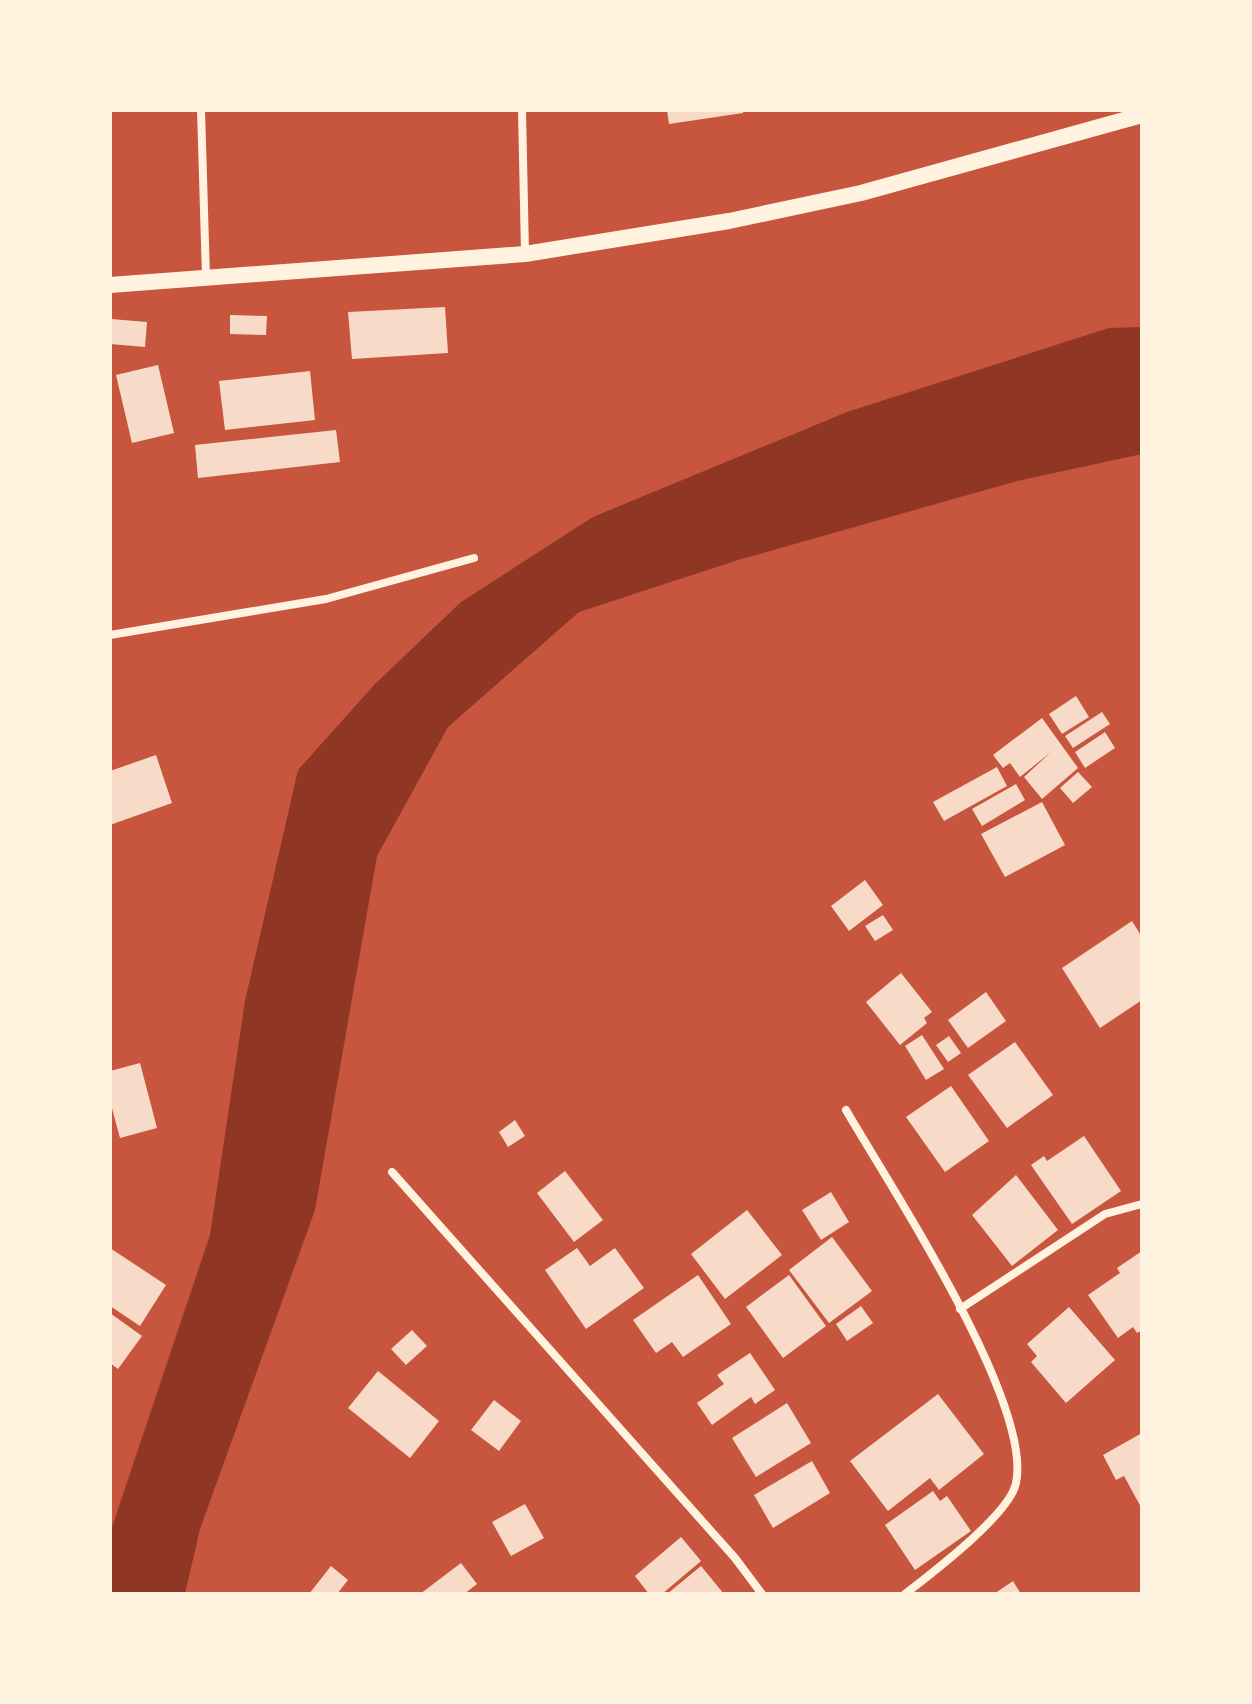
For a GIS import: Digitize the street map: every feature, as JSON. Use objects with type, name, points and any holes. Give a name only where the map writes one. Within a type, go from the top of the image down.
[{"type":"main road","points":[[110,285],[525,254],[729,221],[861,193],[1142,115]]},
{"type":"street","points":[[201,110],[206,277]]},
{"type":"street","points":[[522,110],[525,254]]},
{"type":"street","points":[[110,635],[326,599],[474,558]]},
{"type":"street","points":[[846,1110],[960,1309],[988,1363],[1016,1437],[1016,1485],[991,1521],[905,1594]]},
{"type":"street","points":[[392,1172],[735,1558],[762,1594]]},
{"type":"street","points":[[960,1309],[1105,1214],[1142,1204]]},
{"type":"shaded area","points":[[1142,327],[1142,454],[1017,481],[738,560],[579,612],[448,727],[377,856],[315,1210],[200,1529],[185,1594],[110,1594],[110,1533],[210,1235],[245,1001],[298,770],[375,684],[461,602],[593,517],[847,412],[1109,328]]},
{"type":"building","points":[[667,110],[743,110],[743,113],[669,124]]},
{"type":"building","points":[[445,307],[448,353],[352,359],[348,312]]},
{"type":"building","points":[[230,315],[267,316],[266,335],[230,334]]},
{"type":"building","points":[[111,319],[147,322],[145,347],[110,344]]},
{"type":"building","points":[[158,365],[174,433],[132,443],[116,375]]},
{"type":"building","points":[[310,371],[315,420],[225,430],[219,381]]},
{"type":"building","points":[[336,430],[340,462],[198,478],[195,445]]},
{"type":"building","points":[[1076,696],[1089,717],[1062,734],[1049,714]]},
{"type":"building","points":[[1102,712],[1110,724],[1073,748],[1065,736]]},
{"type":"building","points":[[1042,718],[1078,768],[1042,799],[1024,777],[1051,752],[1020,777],[1010,763],[1003,768],[993,755]]},
{"type":"building","points":[[1105,732],[1115,748],[1085,768],[1075,752]]},
{"type":"building","points":[[156,755],[172,803],[110,825],[110,771]]},
{"type":"building","points":[[997,767],[1007,786],[944,821],[933,802]]},
{"type":"building","points":[[1078,772],[1092,787],[1073,803],[1060,788]]},
{"type":"building","points":[[1016,784],[1025,800],[982,826],[972,809]]},
{"type":"building","points":[[1042,802],[1065,845],[1005,877],[981,834]]},
{"type":"building","points":[[865,880],[883,905],[849,931],[831,906]]},
{"type":"building","points":[[883,915],[893,930],[875,941],[865,926]]},
{"type":"building","points":[[1132,921],[1142,937],[1142,1000],[1100,1028],[1062,968]]},
{"type":"building","points":[[901,973],[932,1012],[924,1018],[927,1023],[900,1045],[866,1002]]},
{"type":"building","points":[[986,992],[1006,1021],[968,1048],[948,1020]]},
{"type":"building","points":[[922,1035],[944,1069],[926,1080],[905,1046]]},
{"type":"building","points":[[949,1036],[961,1053],[948,1062],[936,1045]]},
{"type":"building","points":[[1015,1042],[1053,1095],[1007,1128],[968,1075]]},
{"type":"building","points":[[140,1063],[157,1128],[120,1138],[110,1101],[110,1071]]},
{"type":"building","points":[[951,1086],[989,1141],[945,1172],[906,1117]]},
{"type":"building","points":[[515,1120],[525,1136],[508,1147],[499,1132]]},
{"type":"building","points":[[1084,1136],[1121,1191],[1072,1224],[1031,1165],[1044,1156],[1047,1161]]},
{"type":"building","points":[[565,1171],[603,1220],[574,1242],[537,1193]]},
{"type":"building","points":[[1016,1175],[1058,1230],[1012,1266],[972,1215]]},
{"type":"building","points":[[831,1192],[849,1222],[821,1240],[802,1210]]},
{"type":"building","points":[[747,1210],[782,1255],[725,1299],[691,1254]]},
{"type":"building","points":[[832,1237],[872,1291],[829,1323],[789,1270]]},
{"type":"building","points":[[110,1248],[166,1285],[140,1326],[110,1306]]},
{"type":"building","points":[[577,1248],[590,1266],[615,1248],[644,1288],[586,1329],[545,1270]]},
{"type":"building","points":[[1142,1251],[1142,1330],[1137,1333],[1133,1327],[1118,1338],[1088,1295],[1120,1273],[1117,1268]]},
{"type":"building","points":[[698,1275],[731,1324],[683,1357],[672,1342],[656,1353],[633,1320]]},
{"type":"building","points":[[789,1275],[826,1326],[783,1358],[746,1307]]},
{"type":"building","points":[[861,1306],[873,1323],[847,1341],[836,1324]]},
{"type":"building","points":[[1069,1307],[1115,1360],[1066,1403],[1031,1362],[1037,1356],[1027,1344]]},
{"type":"building","points":[[110,1313],[142,1336],[118,1369],[110,1363]]},
{"type":"building","points":[[412,1330],[427,1346],[406,1365],[391,1349]]},
{"type":"building","points":[[750,1353],[775,1390],[755,1404],[751,1397],[712,1425],[697,1403],[724,1384],[717,1375]]},
{"type":"building","points":[[378,1371],[439,1421],[410,1458],[348,1408]]},
{"type":"building","points":[[938,1394],[984,1454],[939,1490],[930,1478],[888,1511],[850,1461]]},
{"type":"building","points":[[494,1400],[521,1421],[499,1451],[471,1430]]},
{"type":"building","points":[[787,1403],[811,1443],[756,1477],[732,1438]]},
{"type":"building","points":[[1142,1433],[1142,1509],[1124,1476],[1116,1480],[1103,1455]]},
{"type":"building","points":[[812,1461],[830,1493],[773,1528],[754,1495]]},
{"type":"building","points":[[933,1491],[940,1501],[947,1496],[971,1531],[915,1570],[885,1525]]},
{"type":"building","points":[[525,1504],[544,1538],[511,1556],[492,1522]]},
{"type":"building","points":[[681,1537],[701,1561],[662,1594],[649,1594],[635,1576]]},
{"type":"building","points":[[461,1563],[477,1584],[464,1594],[420,1594]]},
{"type":"building","points":[[331,1566],[348,1580],[337,1594],[309,1594]]},
{"type":"building","points":[[701,1566],[724,1594],[667,1594]]},
{"type":"building","points":[[1013,1581],[1021,1594],[994,1594]]}]
